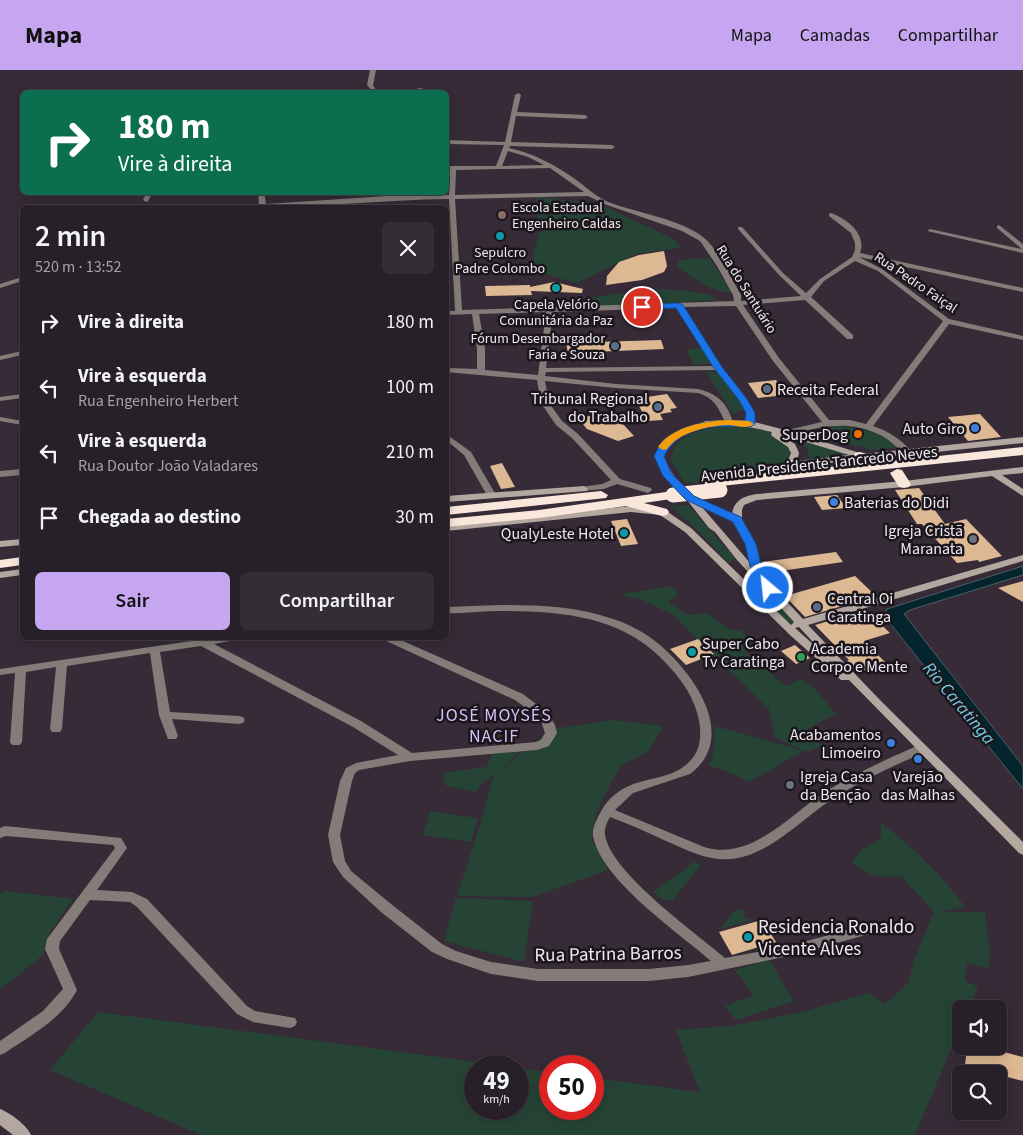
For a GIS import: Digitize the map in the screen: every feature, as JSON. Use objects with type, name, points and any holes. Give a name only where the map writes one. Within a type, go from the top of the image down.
[{"type":"highway","points":[[986,464],[1023,451]]},
{"type":"highway","points":[[860,456],[900,474]]},
{"type":"highway","points":[[986,464],[1023,460]]},
{"type":"highway","points":[[760,479],[791,464]]},
{"type":"highway","name":"Avenida Presidente Tancredo Neves","points":[[449,523],[539,514],[668,492],[900,474],[986,464]]},
{"type":"highway","name":"Avenida Presidente Tancredo Neves","points":[[716,487],[760,479],[900,474]]},
{"type":"highway","points":[[584,489],[599,495]]},
{"type":"highway","name":"Avenida Presidente Tancredo Neves","points":[[449,511],[648,490],[668,492]]},
{"type":"highway","points":[[621,501],[662,512]]},
{"type":"highway","points":[[0,555],[20,553]]},
{"type":"highway","points":[[0,564],[20,561]]},
{"type":"main road","points":[[860,456],[786,433],[770,431],[750,424],[729,422],[706,424],[680,434],[666,442],[659,456],[667,474],[690,498],[712,526],[718,530],[740,558],[876,703],[1023,850]]},
{"type":"main road","points":[[770,431],[792,446],[795,453],[791,464]]},
{"type":"main road","name":"Avenida Presidente Tancredo Neves","points":[[791,464],[1023,440]]},
{"type":"main road","points":[[986,464],[1023,470]]},
{"type":"main road","points":[[986,464],[1023,493]]},
{"type":"main road","name":"Avenida Presidente Tancredo Neves","points":[[738,521],[737,506],[752,498],[900,474]]},
{"type":"main road","points":[[449,498],[584,489]]},
{"type":"main road","points":[[690,498],[738,521],[751,544],[759,578]]},
{"type":"main road","points":[[449,528],[631,509],[662,512],[688,530],[788,628],[876,703]]},
{"type":"main road","points":[[710,522],[712,518],[725,515]]},
{"type":"main road","points":[[718,530],[733,530],[739,526],[738,521]]},
{"type":"main road","points":[[0,544],[20,542]]},
{"type":"main road","points":[[724,566],[740,558]]},
{"type":"main road","points":[[788,628],[1023,558]]},
{"type":"main road","points":[[0,574],[20,572]]},
{"type":"main road","points":[[0,1116],[24,1135]]},
{"type":"street","points":[[373,70],[370,85],[374,90]]},
{"type":"street","points":[[498,168],[507,146],[518,95]]},
{"type":"street","points":[[515,114],[585,117]]},
{"type":"street","points":[[449,142],[507,146],[612,147]]},
{"type":"street","points":[[507,146],[551,167],[569,178],[587,194],[607,204]]},
{"type":"street","points":[[459,313],[450,168],[551,167]]},
{"type":"street","points":[[323,205],[452,198],[587,194]]},
{"type":"street","points":[[146,200],[148,195]]},
{"type":"street","points":[[568,195],[607,204]]},
{"type":"street","name":"Rua do Santuário","points":[[607,204],[680,229],[701,239],[737,295],[738,303],[776,359],[827,423]]},
{"type":"street","points":[[449,313],[738,303],[806,298],[822,280],[856,256],[859,242],[853,230],[831,215]]},
{"type":"street","points":[[999,227],[1023,247]]},
{"type":"street","points":[[740,228],[781,274],[850,337]]},
{"type":"street","points":[[930,231],[1023,251]]},
{"type":"street","points":[[449,242],[455,242]]},
{"type":"street","points":[[856,256],[1023,290]]},
{"type":"street","name":"Rua Pedro Faiçal","points":[[856,256],[880,270],[947,321],[1023,338]]},
{"type":"street","points":[[0,286],[20,280]]},
{"type":"street","points":[[679,305],[718,368],[743,399],[750,413],[750,424]]},
{"type":"street","points":[[550,310],[542,374],[545,404],[559,423],[575,436],[617,481],[648,490]]},
{"type":"street","points":[[475,313],[481,349],[481,372]]},
{"type":"street","points":[[868,427],[947,321]]},
{"type":"street","points":[[0,358],[20,353]]},
{"type":"street","points":[[449,370],[542,374],[718,368]]},
{"type":"street","points":[[542,374],[708,393],[719,400],[729,422]]},
{"type":"street","points":[[0,399],[20,396]]},
{"type":"street","points":[[0,419],[20,423]]},
{"type":"street","points":[[786,433],[827,423],[846,423],[868,427],[892,437],[907,451]]},
{"type":"street","points":[[449,441],[468,454],[491,495]]},
{"type":"street","points":[[0,474],[20,472]]},
{"type":"street","points":[[584,489],[604,486],[617,481]]},
{"type":"street","points":[[449,610],[528,608],[577,612],[616,623],[637,632],[653,644],[674,665],[697,697],[705,732],[705,748],[699,760],[688,769],[665,779],[629,789],[620,796],[600,822],[599,835],[604,852],[618,871],[723,964],[789,950],[872,928]]},
{"type":"street","points":[[0,672],[216,640]]},
{"type":"street","name":"Rua Patrina Barros","points":[[392,640],[520,697],[544,716],[550,725],[551,734],[545,743],[537,746],[410,757],[368,763],[350,771],[337,816],[334,835],[335,851],[339,862],[347,874],[437,948],[491,968],[538,975],[649,975],[688,971],[723,964]]},
{"type":"street","points":[[202,642],[357,724],[410,757]]},
{"type":"street","points":[[155,650],[165,715],[172,736]]},
{"type":"street","points":[[56,729],[62,663]]},
{"type":"street","points":[[16,742],[21,670]]},
{"type":"street","points":[[165,715],[239,720]]},
{"type":"street","points":[[607,811],[696,848],[714,854],[729,855],[745,851],[767,841],[833,793],[862,776],[921,749]]},
{"type":"street","points":[[0,832],[117,841],[121,848],[54,939],[52,949],[70,990],[65,999],[54,1010],[0,1049]]},
{"type":"street","points":[[87,894],[132,897],[142,903],[242,1010],[253,1016],[290,1022]]},
{"type":"green space","points":[[536,197],[597,203],[674,239],[680,248],[636,254],[577,283],[535,271],[533,256],[540,232]]},
{"type":"green space","points":[[709,258],[732,292],[718,291],[711,288],[677,266],[679,260]]},
{"type":"green space","points":[[657,289],[698,292],[717,300],[572,308],[574,301]]},
{"type":"green space","points":[[710,348],[717,361],[710,364],[694,365],[686,349]]},
{"type":"green space","points":[[706,371],[723,375],[746,407],[733,414]]},
{"type":"green space","points":[[836,425],[878,432],[900,447],[872,450],[808,433]]},
{"type":"green space","points":[[719,427],[752,428],[773,433],[791,443],[798,451],[798,456],[771,472],[714,484],[684,482],[671,461],[676,445],[694,433]]},
{"type":"green space","points":[[800,438],[853,454],[809,459],[808,451]]},
{"type":"green space","points":[[688,505],[735,558],[729,563],[687,520],[670,506]]},
{"type":"green space","points":[[674,587],[678,594],[668,602],[687,615],[707,613],[729,629],[741,631],[756,645],[744,651],[786,686],[801,679],[811,685],[836,714],[807,729],[822,745],[810,751],[803,751],[775,737],[769,709],[673,615],[645,601],[619,594]]},
{"type":"green space","points":[[765,588],[797,621],[787,625],[756,591]]},
{"type":"green space","points":[[613,720],[663,726],[649,751],[621,766],[596,814],[591,838],[608,870],[532,897],[457,896],[494,775],[552,729]]},
{"type":"green space","points":[[715,726],[803,751],[749,782],[729,772],[708,765],[713,756]]},
{"type":"green space","points":[[522,750],[481,785],[483,779],[476,792],[446,786],[442,773],[487,767],[492,754]]},
{"type":"green space","points":[[430,811],[478,818],[471,842],[423,835]]},
{"type":"green space","points":[[881,822],[936,872],[965,907],[938,912],[985,912],[990,952],[988,968],[967,963],[965,981],[978,987],[972,1000],[952,1000],[952,1047],[915,1135],[201,1135],[50,1070],[98,1012],[464,1060],[464,1120],[529,1120],[529,1069],[539,1071],[539,1120],[604,1120],[604,1079],[700,1092],[676,1030],[731,1026],[798,1013],[869,993],[885,1004],[909,982],[914,960],[934,912],[901,876],[875,876],[852,863],[864,848],[881,838]]},
{"type":"green space","points":[[694,862],[701,865],[672,901],[662,899],[653,892]]},
{"type":"green space","points":[[5,891],[73,899],[50,932],[43,955],[0,990],[0,894]]},
{"type":"green space","points":[[456,898],[533,901],[524,962],[444,941]]},
{"type":"green space","points":[[735,910],[745,910],[744,918],[754,920],[720,929]]},
{"type":"green space","points":[[769,960],[794,1001],[736,1020],[725,1006],[754,995],[735,970]]},
{"type":"water","name":"Rio Caratinga","points":[[1023,566],[1023,575],[910,610],[904,614],[1023,766],[1023,789],[884,616],[887,609]]},
{"type":"building","points":[[664,251],[667,266],[664,272],[642,280],[606,285],[607,276],[619,262],[639,255]]},
{"type":"building","points":[[554,282],[583,289],[582,293],[531,291],[532,295],[486,296],[485,286],[530,285],[530,287]]},
{"type":"building","name":"Fórum Desembargador Faria e Souza","points":[[661,340],[664,349],[568,353],[566,343]]},
{"type":"building","name":"Receita Federal","points":[[776,380],[786,395],[758,398],[748,383]]},
{"type":"building","name":"Tribunal Regional do Trabalho","points":[[667,394],[677,408],[670,409],[672,412],[660,414],[663,420],[647,421],[639,406],[651,404],[647,397]]},
{"type":"building","points":[[612,412],[634,436],[618,441],[587,429],[578,418]]},
{"type":"building","name":"Auto Giro","points":[[980,414],[1001,437],[968,441],[948,417]]},
{"type":"building","points":[[502,463],[515,487],[501,489],[490,466]]},
{"type":"building","points":[[919,488],[945,524],[966,519],[1002,556],[979,562],[978,560],[957,563],[922,524],[917,524],[895,490]]},
{"type":"building","name":"Baterias do Didi","points":[[837,495],[846,508],[822,510],[814,497]]},
{"type":"building","name":"QualyLeste Hotel","points":[[627,519],[638,544],[621,546],[611,521]]},
{"type":"building","points":[[836,552],[843,562],[767,573],[762,562]]},
{"type":"building","name":"Central Oi Caratinga","points":[[855,576],[876,596],[805,617],[785,596]]},
{"type":"building","points":[[1023,581],[1023,602],[998,588]]},
{"type":"building","points":[[866,610],[890,633],[864,641],[887,664],[858,672],[815,625]]},
{"type":"building","name":"Super Cabo Tv Caratinga","points":[[698,639],[714,654],[686,665],[670,649]]},
{"type":"building","name":"Academia Corpo e Mente","points":[[795,645],[810,658],[796,664],[781,651]]},
{"type":"building","name":"Residencia Ronaldo Vicente Alves","points":[[762,920],[776,942],[732,955],[719,932]]},
{"type":"building","points":[[1007,1053],[1023,1057],[1023,1081],[1007,1077],[1007,1065],[965,1065],[966,1055],[1007,1055]]},
{"type":"slow traffic","points":[[663,447],[666,442],[680,434],[706,424],[716,422],[749,424]]},
{"type":"place","name":"Escola Estadual Engenheiro Caldas","points":[[502,215]]},
{"type":"place","name":"Sepulcro Padre Colombo","points":[[500,236]]},
{"type":"place","name":"Capela Velório Comunitária da Paz","points":[[556,288]]},
{"type":"place","name":"Fórum Desembargador Faria e Souza","points":[[615,346]]},
{"type":"place","name":"Receita Federal","points":[[767,389]]},
{"type":"place","name":"Tribunal Regional do Trabalho","points":[[658,407]]},
{"type":"place","name":"Auto Giro","points":[[975,428]]},
{"type":"place","name":"SuperDog","points":[[858,434]]},
{"type":"place","name":"Baterias do Didi","points":[[834,502]]},
{"type":"place","name":"QualyLeste Hotel","points":[[624,533]]},
{"type":"place","name":"Igreja Cristã Maranata","points":[[973,539]]},
{"type":"place","name":"Central Oi Caratinga","points":[[817,607]]},
{"type":"place","name":"Super Cabo Tv Caratinga","points":[[692,652]]},
{"type":"place","name":"Academia Corpo e Mente","points":[[801,657]]},
{"type":"place","name":"Acabamentos Limoeiro","points":[[891,743]]},
{"type":"place","name":"Varejão das Malhas","points":[[918,759]]},
{"type":"place","name":"Igreja Casa da Benção","points":[[790,785]]},
{"type":"place","name":"Residencia Ronaldo Vicente Alves","points":[[748,937]]},
{"type":"district","name":"JOSÉ MOYSÉS NACIF","points":[[494,725]]},
{"type":"route","points":[[642,307],[679,305],[718,368],[743,399],[750,413],[750,424],[716,422],[680,434],[666,442],[659,456],[667,474],[690,498],[725,515],[732,516],[737,520],[751,544],[756,558],[759,578],[768,588]]}]
